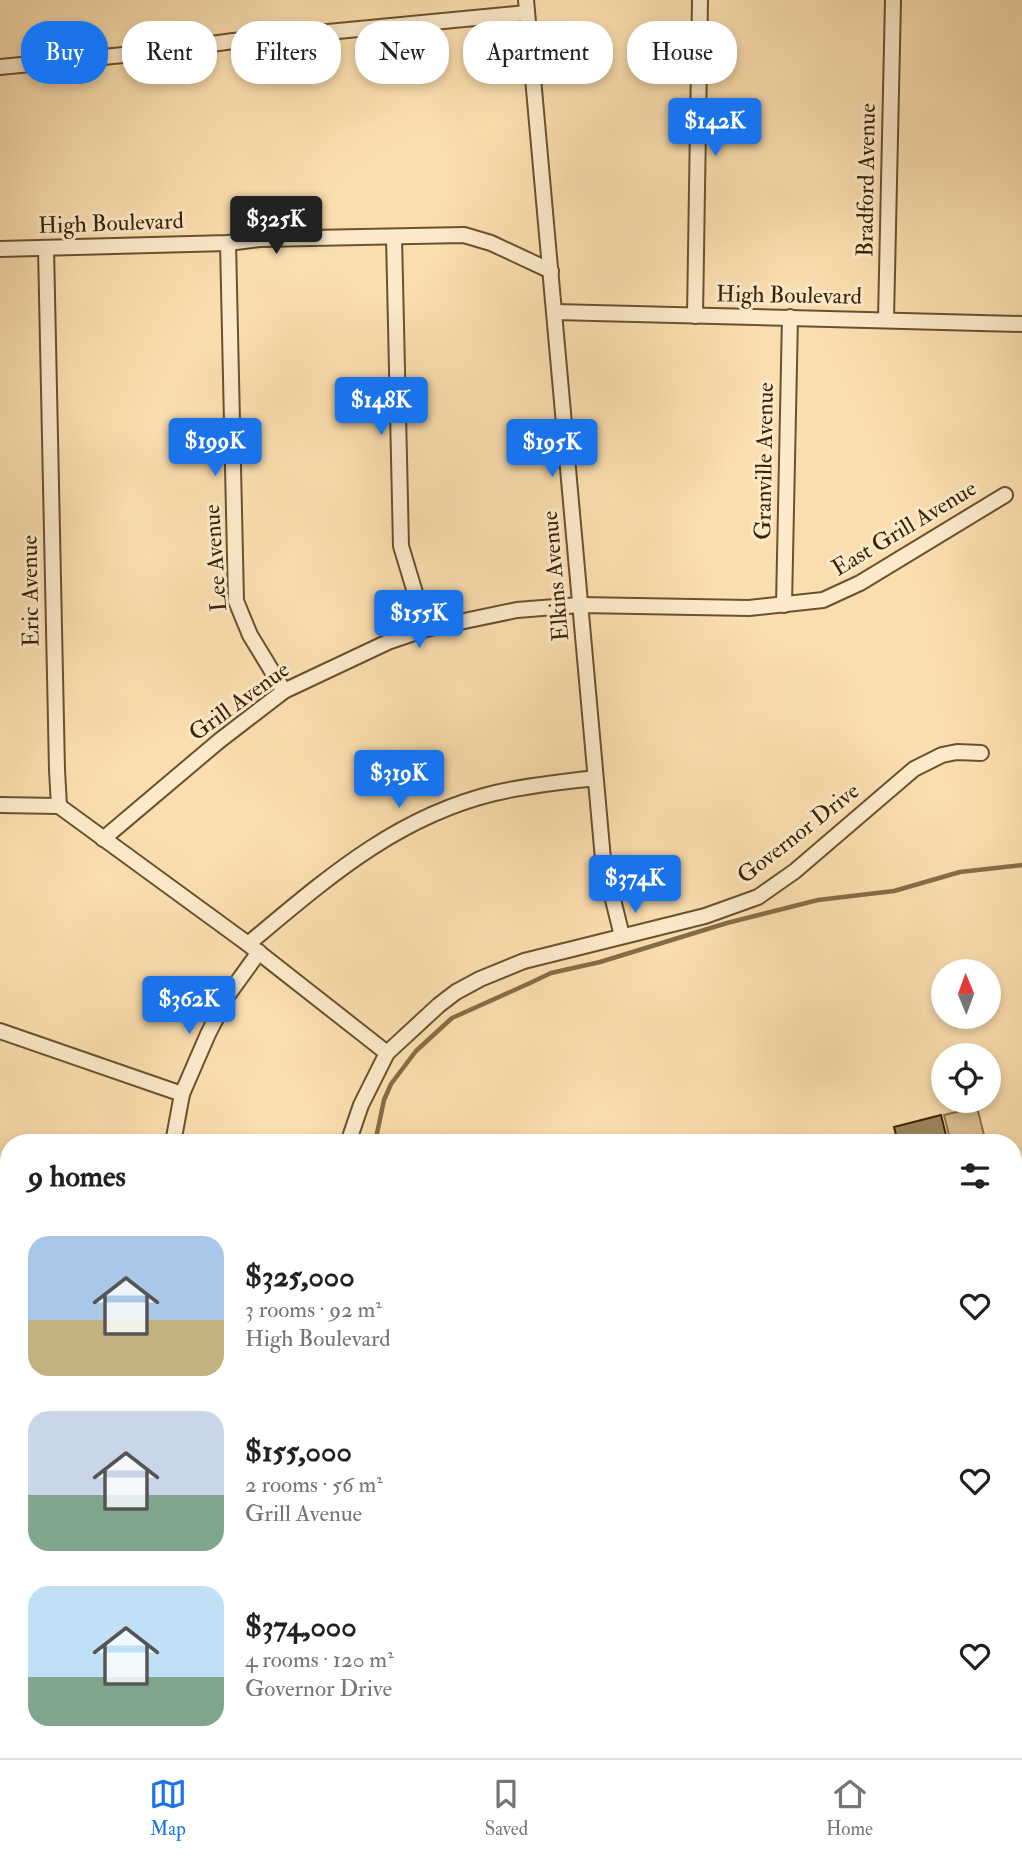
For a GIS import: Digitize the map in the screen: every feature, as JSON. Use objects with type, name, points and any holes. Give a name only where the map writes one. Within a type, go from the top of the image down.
[{"type":"street","points":[[695,316],[700,0]]},
{"type":"street","name":"Bradford Avenue","points":[[886,319],[893,0]]},
{"type":"street","points":[[0,67],[154,52],[526,7]]},
{"type":"street","name":"Elkins Avenue","points":[[526,7],[603,859],[622,936]]},
{"type":"street","name":"High Boulevard","points":[[0,249],[228,243],[260,239],[464,235],[491,243],[551,271]]},
{"type":"street","points":[[394,237],[401,546],[426,629]]},
{"type":"street","name":"Lee Avenue","points":[[228,243],[236,601],[250,635],[284,691]]},
{"type":"street","name":"Eric Avenue","points":[[46,248],[56,756],[60,806]]},
{"type":"street","name":"High Boulevard","points":[[555,312],[1022,324]]},
{"type":"street","name":"Granville Avenue","points":[[784,605],[790,317]]},
{"type":"street","name":"East Grill Avenue","points":[[784,605],[823,600],[843,593],[1004,495]]},
{"type":"street","name":"Grill Avenue","points":[[103,839],[219,741],[284,691],[361,653],[426,629],[517,610],[580,605],[749,608],[784,605]]},
{"type":"street","name":"Governor Drive","points":[[351,1134],[361,1105],[387,1053],[439,1005],[480,979],[546,954],[705,916],[758,897],[795,871],[914,769],[942,755],[957,752],[981,753]]},
{"type":"street","points":[[175,1134],[183,1094],[228,995],[253,948],[334,873],[374,844],[406,826],[462,802],[528,786],[596,778]]},
{"type":"street","points":[[0,805],[60,806],[253,948],[387,1053]]},
{"type":"street","points":[[0,1031],[183,1094]]},
{"type":"shaded area","points":[[978,1113],[984,1134],[949,1134],[944,1115]]},
{"type":"building","points":[[941,1115],[946,1134],[896,1134],[894,1127]]},
{"type":"waterway","points":[[377,1134],[384,1100],[391,1084],[416,1051],[452,1018],[551,973],[600,962],[727,923],[818,900],[894,891],[960,872],[1022,865]]}]
